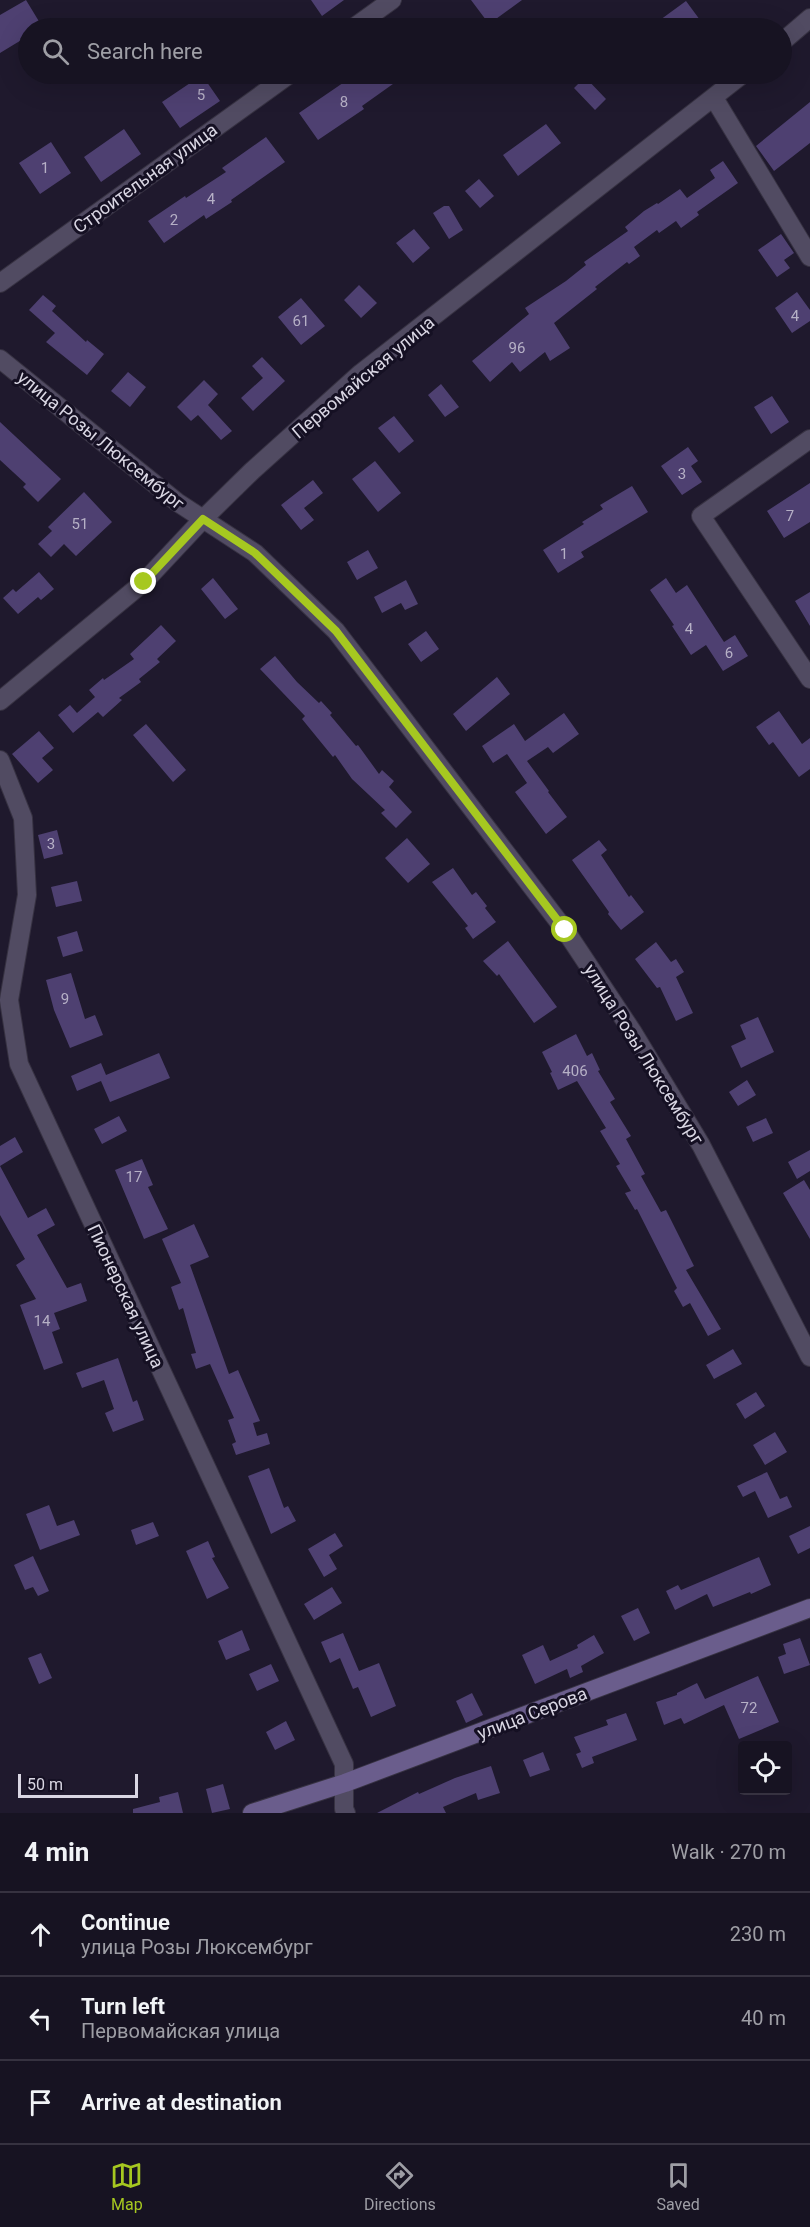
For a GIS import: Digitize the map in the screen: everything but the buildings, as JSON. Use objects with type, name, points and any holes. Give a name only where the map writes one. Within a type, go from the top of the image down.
[{"type":"street","points":[[367,18],[392,0]]},
{"type":"street","points":[[792,33],[810,18]]},
{"type":"street","name":"Строительная улица","points":[[0,283],[276,84]]},
{"type":"street","name":"Первомайская улица","points":[[0,701],[144,582],[252,471],[362,373],[731,84]]},
{"type":"street","points":[[714,98],[810,257]]},
{"type":"street","name":"улица Розы Люксембург","points":[[0,359],[177,502],[255,553],[336,631],[565,930],[632,1031],[701,1145],[810,1357]]},
{"type":"street","points":[[810,439],[700,516],[810,679]]},
{"type":"street","name":"Пионерская улица","points":[[0,760],[23,818],[27,895],[9,1000],[19,1064],[344,1764],[344,1809],[346,1813]]},
{"type":"street","name":"улица Серова","points":[[252,1813],[345,1783],[810,1608]]},
{"type":"route","points":[[144,582],[203,519],[255,553],[336,631],[565,930]]}]
